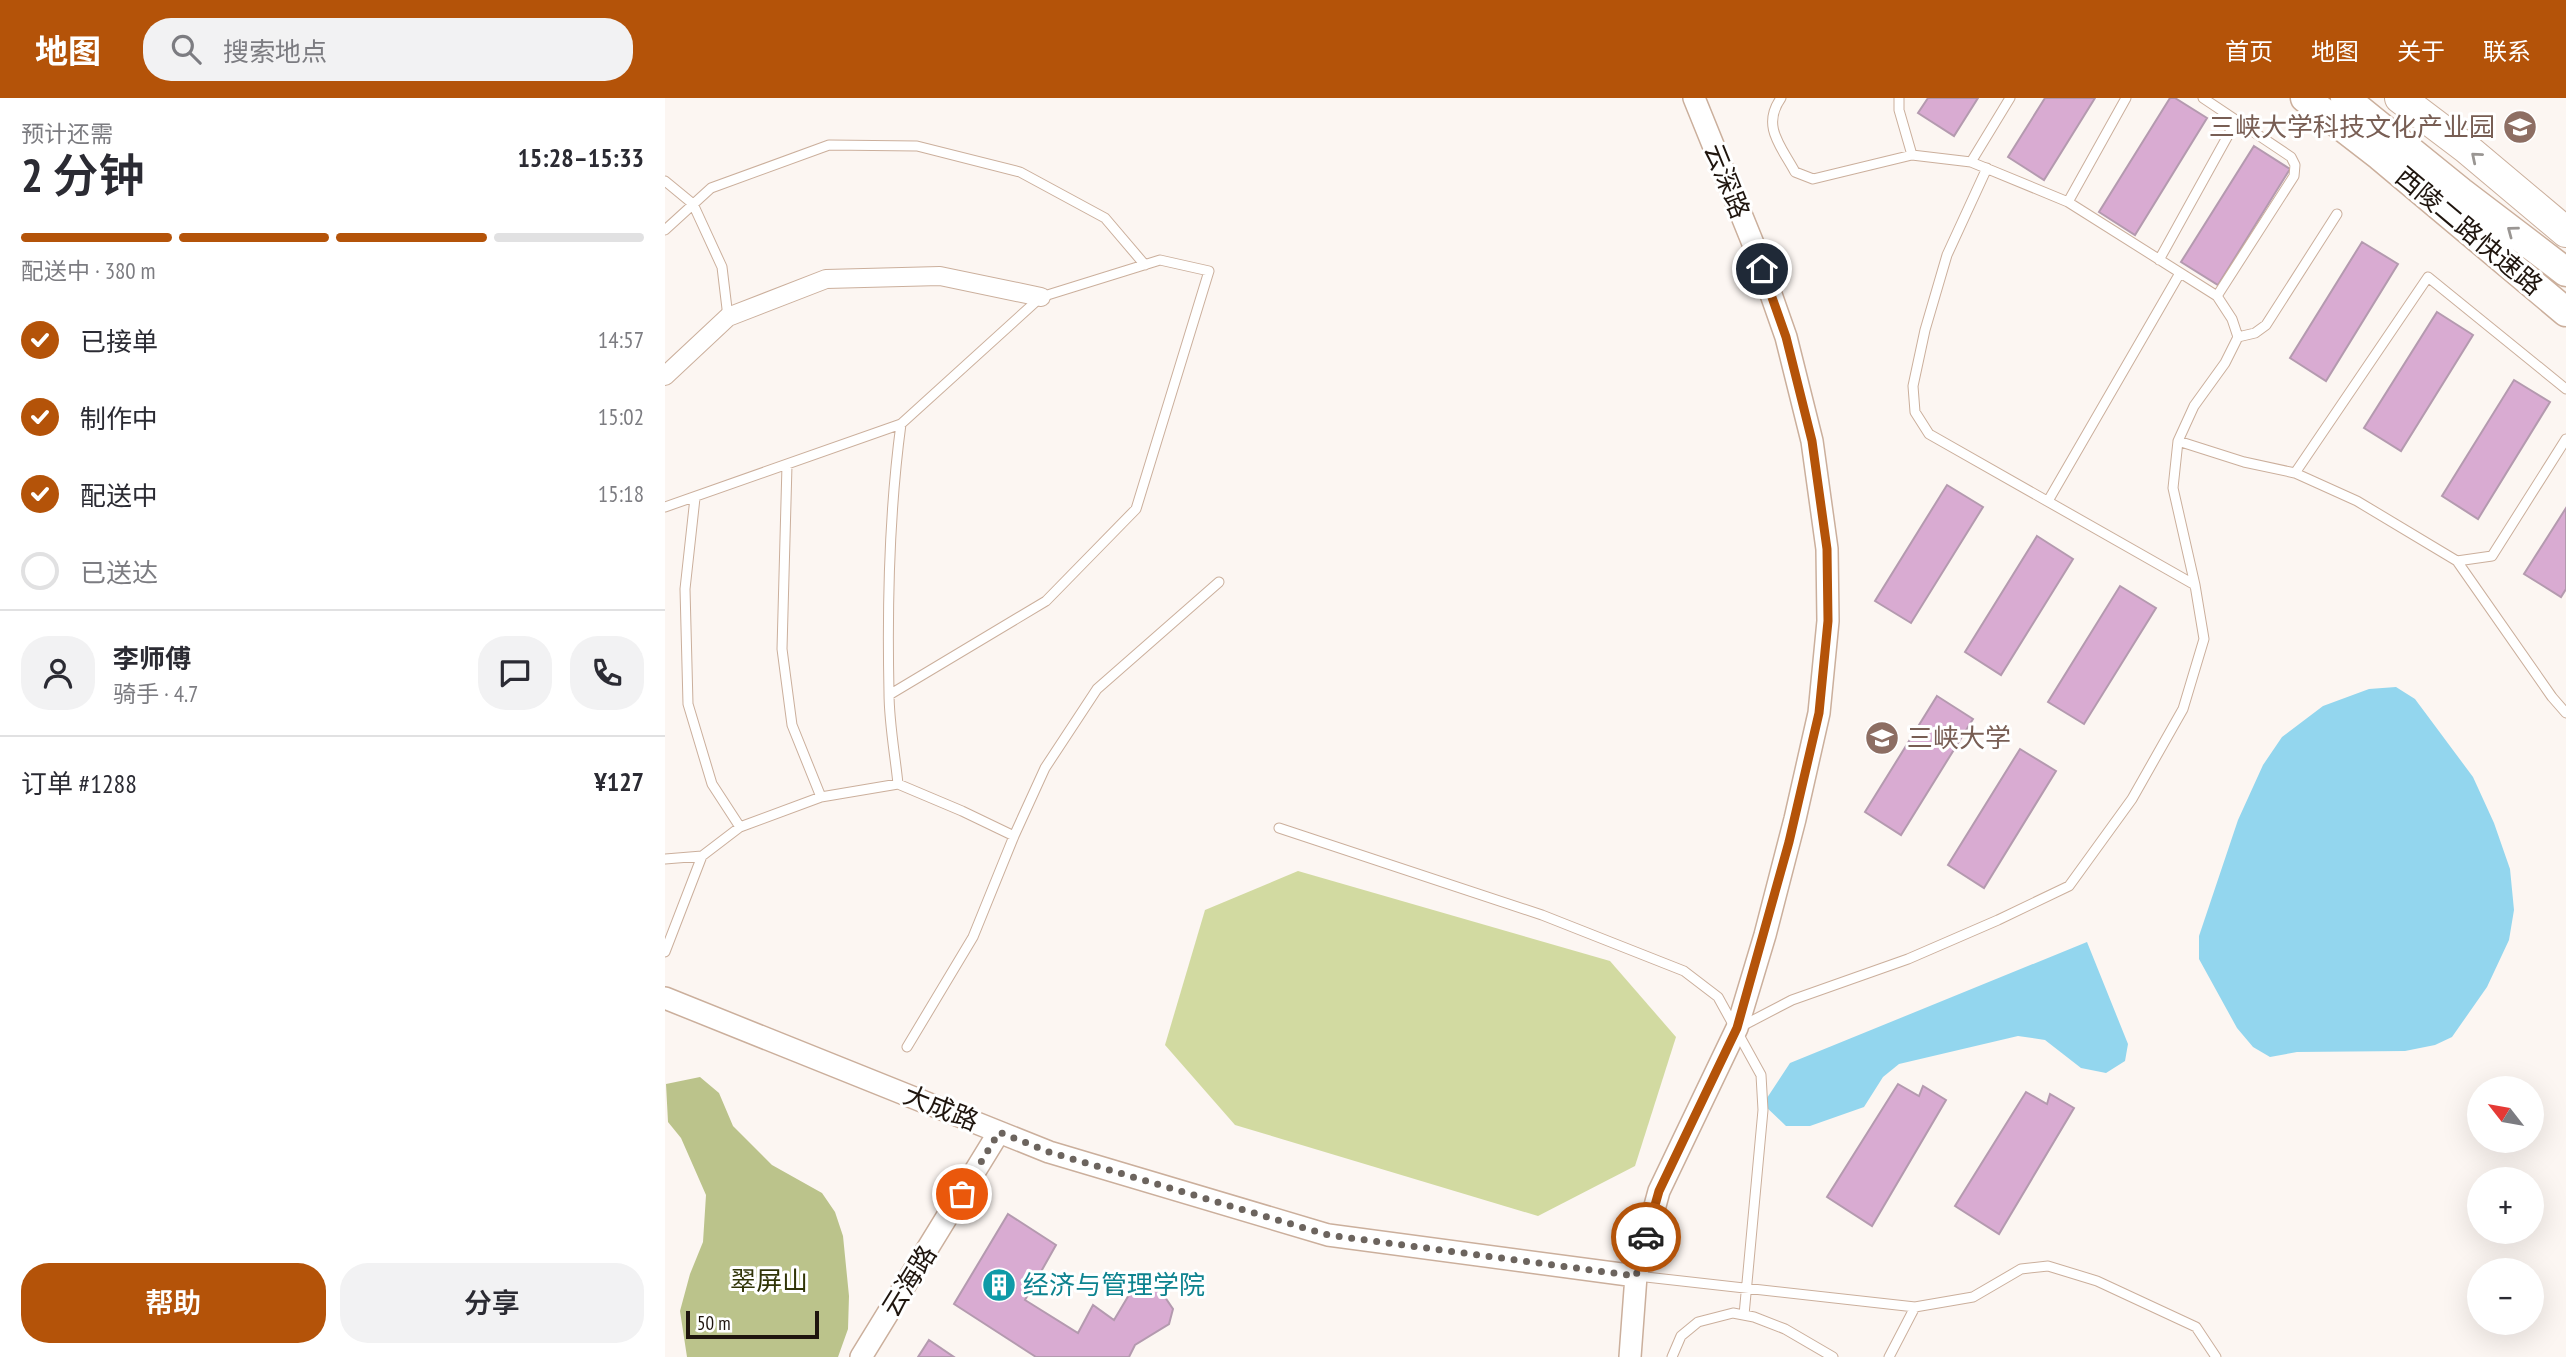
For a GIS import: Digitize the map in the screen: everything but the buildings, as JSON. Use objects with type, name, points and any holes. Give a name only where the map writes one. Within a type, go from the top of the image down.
[{"type":"highway","name":"西陵二路快速路","points":[[2305,98],[2380,156],[2566,312]]},
{"type":"highway","name":"西陵二路快速路","points":[[2345,98],[2566,272]]},
{"type":"highway","points":[[2400,98],[2466,148],[2566,232]]},
{"type":"street","name":"云深路","points":[[1630,1357],[1636,1276],[1659,1191],[1737,1028],[1789,845],[1819,713],[1828,621],[1827,549],[1812,441],[1786,337],[1754,246],[1694,98]]},
{"type":"street","points":[[665,376],[728,317],[826,279],[940,276],[1041,298]]},
{"type":"street","name":"大成路","points":[[665,998],[1049,1152],[1328,1235],[1636,1276]]},
{"type":"street","name":"云海路","points":[[861,1357],[999,1132]]},
{"type":"lane","points":[[1737,1028],[1792,1000],[1908,958],[2069,886],[2132,799],[2183,709],[2204,639],[2173,488],[2178,441],[2194,406],[2225,363],[2238,337],[2232,319],[2217,296],[2068,202],[1972,162],[1912,155],[1814,179],[1795,172],[1773,131],[1771,118],[1781,98]]},
{"type":"lane","points":[[1899,98],[1899,110],[1912,155]]},
{"type":"lane","points":[[1972,162],[2010,98]]},
{"type":"lane","points":[[2068,202],[2126,98]]},
{"type":"lane","points":[[2203,98],[2291,157],[2295,165],[2294,176],[2217,296]]},
{"type":"lane","points":[[2159,260],[2236,121]]},
{"type":"lane","points":[[665,230],[711,188],[829,145],[917,146],[1020,172],[1105,218],[1145,265]]},
{"type":"lane","points":[[1987,168],[1940,275],[1913,386],[1915,412],[1929,434],[2195,585]]},
{"type":"lane","points":[[665,181],[694,204],[722,267],[728,317]]},
{"type":"lane","points":[[2238,337],[2255,333],[2266,325],[2337,214]]},
{"type":"lane","points":[[665,507],[901,424],[1041,298],[1160,261],[1209,271],[1136,509],[1046,601],[889,695]]},
{"type":"lane","points":[[2048,501],[2180,273]]},
{"type":"lane","points":[[2295,473],[2428,277],[2566,389]]},
{"type":"lane","points":[[898,784],[889,695],[890,546],[901,424]]},
{"type":"lane","points":[[2456,561],[2493,556],[2566,439]]},
{"type":"lane","points":[[2178,441],[2244,462],[2295,473],[2357,501],[2456,561],[2566,713]]},
{"type":"lane","points":[[787,465],[782,649],[792,725],[821,797]]},
{"type":"lane","points":[[695,498],[684,589],[688,704],[712,784],[740,827]]},
{"type":"lane","points":[[907,1047],[973,937],[1045,768],[1097,689],[1219,582]]},
{"type":"lane","points":[[665,952],[702,856],[740,827],[821,797],[898,784],[962,810],[1014,836]]},
{"type":"lane","points":[[1279,828],[1542,915],[1684,971],[1718,997],[1761,1075],[1763,1104],[1744,1315]]},
{"type":"lane","points":[[665,859],[702,856]]},
{"type":"lane","points":[[1636,1276],[1915,1307],[1973,1297],[2021,1269],[2048,1266],[2097,1281],[2196,1327],[2216,1357]]},
{"type":"lane","points":[[1889,1357],[1915,1307]]},
{"type":"lane","points":[[1672,1357],[1681,1336],[1698,1322],[1733,1312],[1785,1329],[1833,1357]]},
{"type":"green space","points":[[1298,871],[1610,961],[1676,1037],[1635,1166],[1538,1216],[1235,1125],[1165,1045],[1205,910]]},
{"type":"green space","name":"翠屏山","points":[[700,1077],[719,1093],[733,1126],[772,1165],[822,1193],[835,1212],[843,1236],[849,1296],[848,1329],[838,1357],[687,1357],[680,1311],[690,1274],[703,1242],[706,1195],[681,1138],[668,1122],[666,1084]]},
{"type":"water","points":[[2396,687],[2415,699],[2473,777],[2494,823],[2510,869],[2514,910],[2509,940],[2487,987],[2452,1037],[2435,1045],[2405,1051],[2297,1052],[2270,1057],[2253,1047],[2237,1028],[2199,959],[2199,936],[2238,820],[2263,765],[2282,737],[2323,706],[2369,689]]},
{"type":"water","points":[[2087,942],[2128,1044],[2125,1061],[2106,1073],[2081,1068],[2045,1040],[2018,1036],[1899,1064],[1883,1077],[1864,1107],[1810,1126],[1786,1126],[1763,1104],[1790,1063]]},
{"type":"way so far","points":[[962,1194],[999,1132],[1049,1152],[1328,1235],[1636,1276],[1646,1237]]},
{"type":"place","name":"三峡大学科技文化产业园","points":[[2520,127]]},
{"type":"place","name":"三峡大学","points":[[1882,738]]},
{"type":"place","name":"经济与管理学院","points":[[999,1285]]},
{"type":"route","points":[[1646,1237],[1659,1191],[1737,1028],[1765,935],[1819,713],[1828,621],[1827,549],[1812,441],[1786,337],[1762,269]]}]
